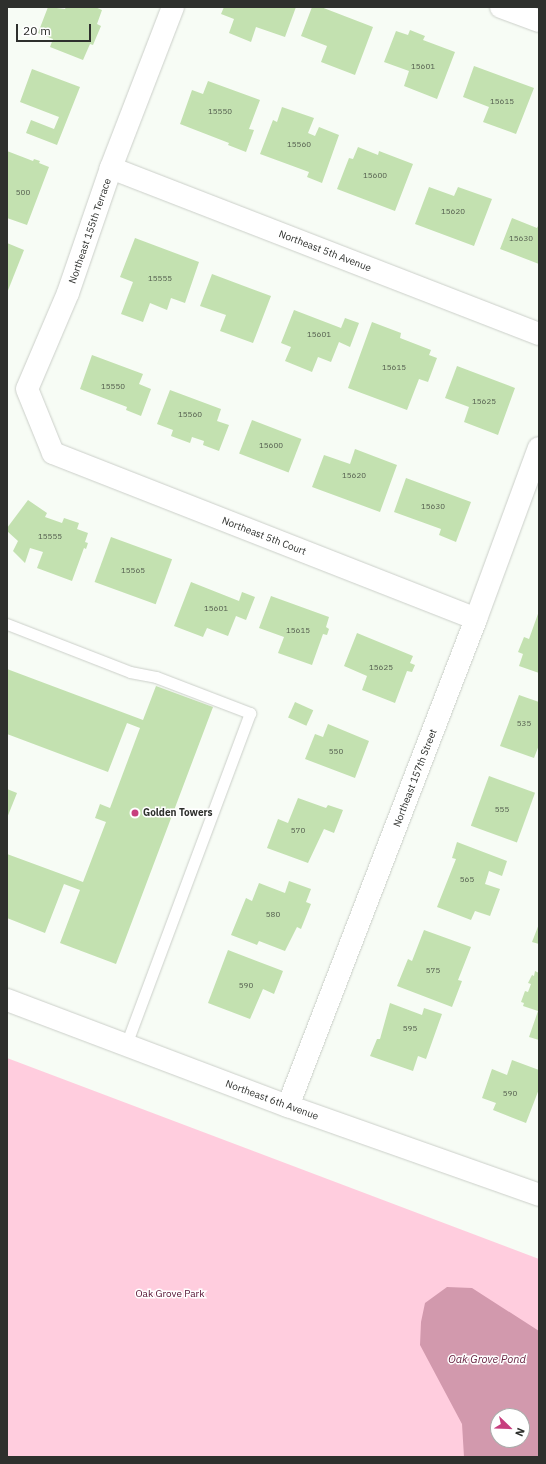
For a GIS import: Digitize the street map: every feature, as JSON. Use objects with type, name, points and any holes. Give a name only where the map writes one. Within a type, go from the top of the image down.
[{"type":"street","name":"Northeast 155th Terrace","points":[[53,453],[27,389],[68,293],[111,168],[173,7]]},
{"type":"street","points":[[501,7],[539,21]]},
{"type":"street","name":"Northeast 5th Avenue","points":[[111,168],[539,334]]},
{"type":"street","name":"Northeast 157th Street","points":[[288,1106],[476,619],[539,448]]},
{"type":"street","name":"Northeast 5th Court","points":[[53,453],[476,619]]},
{"type":"street","name":"Northeast 6th Avenue","points":[[7,1000],[288,1106],[539,1195]]},
{"type":"lane","points":[[7,624],[130,672],[156,677],[250,712],[126,1045]]},
{"type":"green space","name":"Oak Grove Park","points":[[7,1058],[539,1259],[539,1457],[7,1457]]},
{"type":"water","name":"Oak Grove Pond","points":[[447,1287],[472,1288],[539,1331],[539,1457],[464,1457],[462,1424],[420,1345],[421,1322],[425,1303]]},
{"type":"building","points":[[48,7],[65,9],[66,7],[95,7],[102,10],[97,24],[101,26],[93,45],[90,44],[83,60],[50,47],[53,39],[38,33]]},
{"type":"building","points":[[224,7],[296,7],[285,37],[256,27],[251,42],[229,33],[234,19],[221,14]]},
{"type":"building","points":[[312,7],[321,7],[373,27],[355,75],[321,62],[327,46],[301,36]]},
{"type":"building","points":[[410,30],[425,36],[423,40],[455,52],[437,99],[404,86],[409,71],[384,62],[396,31],[408,35]]},
{"type":"building","points":[[474,66],[534,88],[516,134],[483,122],[489,107],[463,97]]},
{"type":"building","points":[[32,69],[80,87],[57,145],[26,133],[31,120],[54,129],[59,117],[20,102]]},
{"type":"building","points":[[208,81],[260,100],[249,129],[254,130],[246,152],[228,145],[229,143],[180,124],[192,90],[203,94]]},
{"type":"building","points":[[282,107],[314,118],[308,133],[315,136],[319,127],[339,135],[322,183],[307,177],[309,172],[260,154],[273,120],[277,122]]},
{"type":"building","points":[[358,147],[378,155],[379,151],[413,164],[395,211],[337,189],[349,158],[353,159]]},
{"type":"building","points":[[7,151],[33,161],[34,159],[40,161],[39,163],[49,167],[27,225],[7,218]]},
{"type":"building","points":[[429,187],[454,196],[458,187],[492,199],[474,246],[415,224]]},
{"type":"building","points":[[512,218],[537,228],[539,224],[539,264],[500,249]]},
{"type":"building","points":[[135,238],[199,262],[185,303],[171,298],[167,310],[150,303],[143,322],[121,314],[133,282],[120,277]]},
{"type":"building","points":[[7,243],[24,250],[7,293]]},
{"type":"building","points":[[212,274],[271,296],[253,343],[220,331],[226,315],[200,306]]},
{"type":"building","points":[[294,310],[341,328],[345,318],[359,323],[350,347],[339,342],[331,362],[318,357],[312,372],[285,361],[291,347],[281,343]]},
{"type":"building","points":[[372,322],[401,333],[400,338],[431,350],[429,355],[437,358],[428,382],[419,379],[407,410],[348,388]]},
{"type":"building","points":[[92,355],[143,374],[139,384],[151,389],[141,416],[126,410],[127,407],[80,389]]},
{"type":"building","points":[[457,366],[515,388],[498,435],[464,422],[469,407],[445,398]]},
{"type":"building","points":[[170,390],[221,409],[217,421],[229,425],[219,451],[203,445],[204,441],[192,437],[190,443],[171,436],[173,430],[157,424]]},
{"type":"building","points":[[252,420],[301,439],[289,473],[239,454]]},
{"type":"building","points":[[355,449],[397,465],[380,512],[312,487],[324,455],[350,464]]},
{"type":"building","points":[[406,478],[471,502],[456,542],[439,535],[441,529],[394,512]]},
{"type":"building","points":[[28,500],[47,513],[45,517],[62,523],[64,518],[79,523],[77,529],[88,533],[85,542],[88,543],[86,549],[84,548],[72,581],[37,568],[43,552],[30,548],[25,563],[13,551],[18,541],[7,531],[7,528]]},
{"type":"building","points":[[111,537],[172,559],[156,604],[95,582]]},
{"type":"building","points":[[191,582],[239,601],[242,592],[255,597],[246,620],[236,616],[228,636],[207,628],[203,637],[174,626]]},
{"type":"building","points":[[271,596],[329,617],[326,627],[329,629],[327,635],[323,634],[312,665],[278,653],[284,637],[259,628]]},
{"type":"building","points":[[539,611],[539,673],[519,666],[523,654],[518,652],[524,637],[529,639]]},
{"type":"building","points":[[357,633],[413,656],[410,663],[415,665],[412,672],[407,671],[395,703],[362,690],[367,676],[344,666]]},
{"type":"building","name":"Golden Towers","points":[[7,669],[143,720],[156,686],[213,707],[116,964],[60,943],[80,890],[64,884],[45,933],[7,918],[7,854],[83,882],[106,822],[95,818],[100,804],[110,808],[140,728],[127,723],[108,772],[7,734]]},
{"type":"building","points":[[519,695],[539,702],[539,745],[534,758],[500,746]]},
{"type":"building","points":[[295,702],[313,710],[306,726],[288,718]]},
{"type":"building","points":[[328,724],[369,741],[355,778],[305,759],[315,734],[323,737]]},
{"type":"building","points":[[489,776],[535,793],[517,843],[471,826]]},
{"type":"building","points":[[7,789],[17,793],[7,818]]},
{"type":"building","points":[[298,798],[326,808],[328,805],[343,810],[334,833],[324,829],[308,863],[267,848],[278,819],[288,823]]},
{"type":"building","points":[[457,842],[507,861],[502,876],[489,871],[485,884],[500,889],[490,916],[475,911],[471,920],[437,907],[456,859],[452,858]]},
{"type":"building","points":[[289,881],[311,889],[306,902],[311,904],[301,929],[297,927],[285,951],[259,941],[257,945],[231,935],[246,898],[252,901],[259,883],[285,893]]},
{"type":"building","points":[[539,924],[539,944],[532,942]]},
{"type":"building","points":[[424,930],[471,947],[458,980],[462,981],[452,1007],[397,986],[408,959],[412,961]]},
{"type":"building","points":[[228,950],[283,971],[274,994],[263,989],[250,1019],[208,1003]]},
{"type":"building","points":[[535,971],[539,973],[539,1040],[529,1037],[538,1011],[523,1006],[524,1003],[521,1002],[525,991],[528,992],[531,984],[528,983],[532,975],[534,976]]},
{"type":"building","points":[[390,1003],[422,1015],[424,1008],[442,1014],[426,1059],[418,1056],[413,1071],[370,1056],[377,1039],[380,1039]]},
{"type":"building","points":[[512,1060],[539,1070],[539,1089],[526,1123],[493,1110],[496,1103],[482,1098],[492,1069],[507,1075]]},
{"type":"place","name":"Golden Towers","points":[[135,813]]}]
